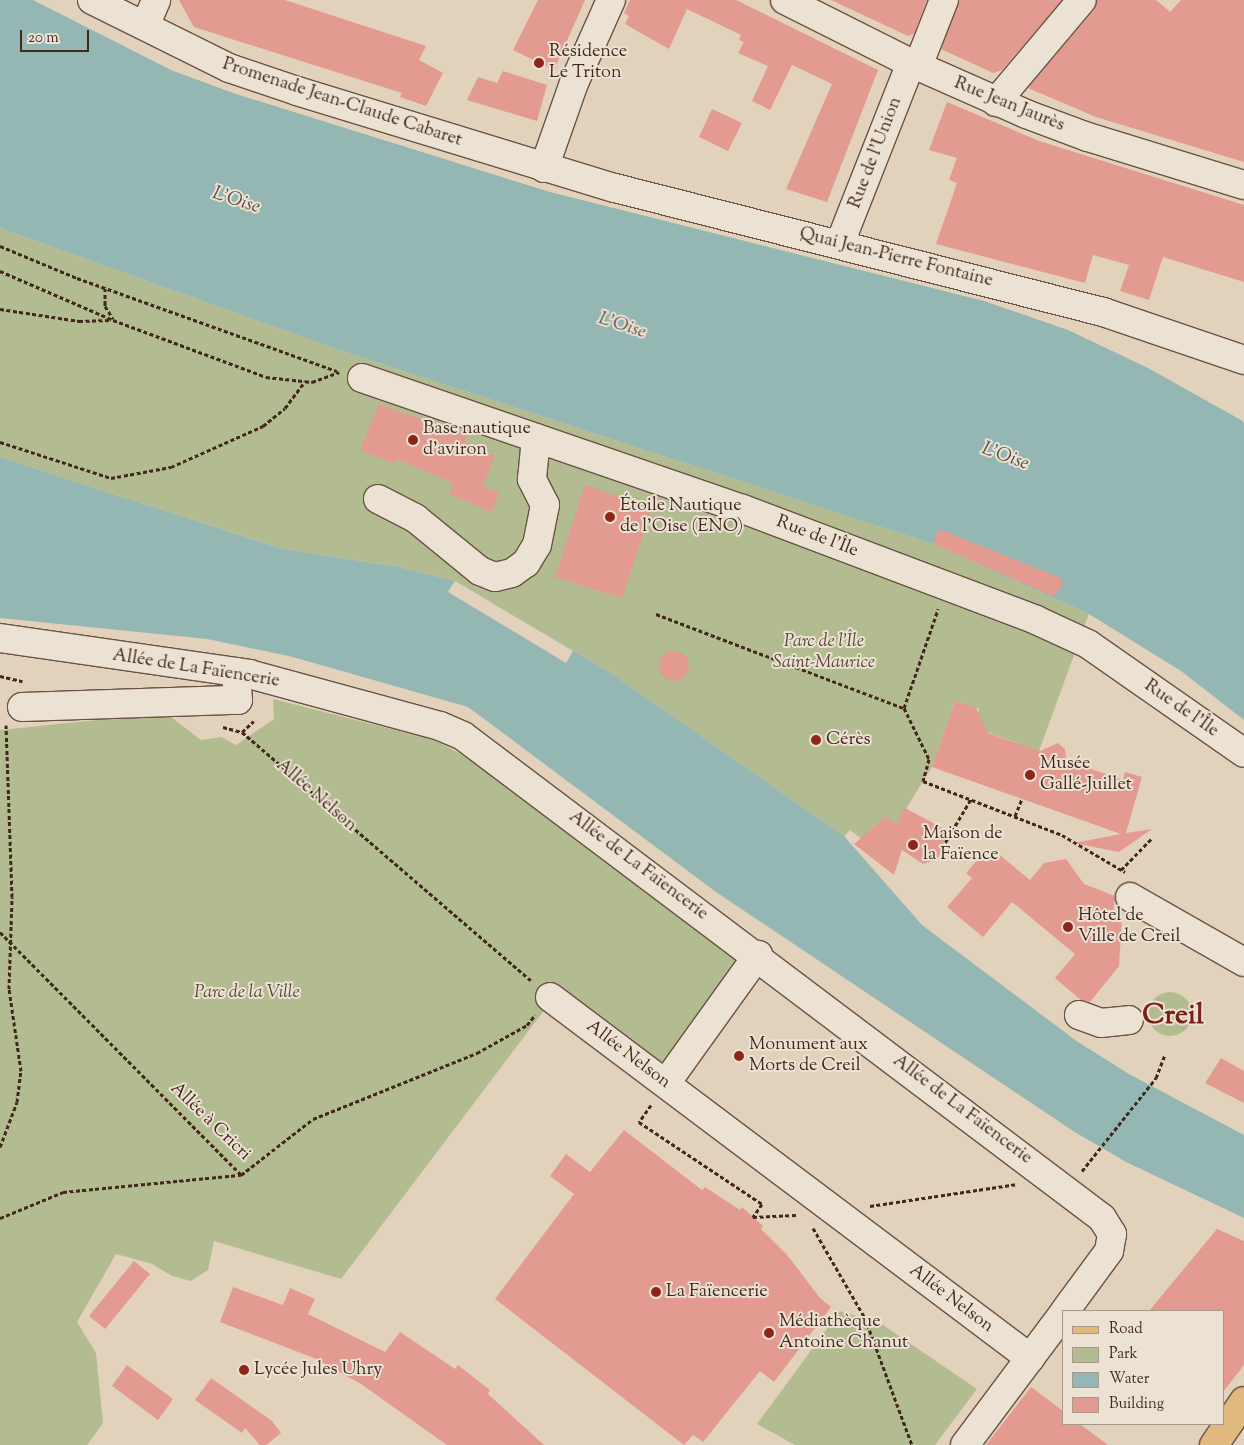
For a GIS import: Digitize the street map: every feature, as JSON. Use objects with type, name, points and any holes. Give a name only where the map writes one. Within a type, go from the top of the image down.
[{"type":"main road","points":[[1196,1445],[1219,1432],[1244,1401]]},
{"type":"street","name":"Promenade Jean-Claude Cabaret","points":[[92,0],[146,24],[229,68],[544,168]]},
{"type":"street","points":[[146,24],[156,0]]},
{"type":"street","points":[[544,168],[574,84],[611,0]]},
{"type":"street","name":"Rue Jean Jaurès","points":[[785,0],[915,65],[996,102],[1069,130],[1244,185]]},
{"type":"street","name":"Rue de l'Union","points":[[840,244],[944,0]]},
{"type":"street","points":[[996,102],[1082,0]]},
{"type":"street","name":"Quai Jean-Pierre Fontaine","points":[[544,168],[1104,312],[1244,360]]},
{"type":"street","name":"Rue de l'Île","points":[[350,375],[743,509],[1075,637],[1244,754]]},
{"type":"street","points":[[378,498],[415,518],[480,571],[495,577],[512,573],[526,563],[537,545],[545,505],[532,479],[536,438]]},
{"type":"street","name":"Allée de La Faïencerie","points":[[0,638],[236,672],[440,726],[463,736],[758,955],[1102,1218],[1112,1234],[1109,1251],[1066,1310]]},
{"type":"street","points":[[14,713],[238,700],[236,672]]},
{"type":"street","points":[[1129,885],[1244,962]]},
{"type":"street","points":[[666,1083],[758,955]]},
{"type":"street","name":"Allée Nelson","points":[[550,997],[1030,1358]]},
{"type":"street","points":[[1079,1015],[1101,1022],[1129,1020]]},
{"type":"street","points":[[965,1445],[1062,1315]]},
{"type":"path","points":[[0,246],[105,288],[350,375]]},
{"type":"path","points":[[0,271],[113,320],[266,377],[312,382]]},
{"type":"path","points":[[105,288],[105,306],[113,320]]},
{"type":"path","points":[[0,309],[79,321],[113,320]]},
{"type":"path","points":[[0,442],[111,478],[171,467],[263,426],[285,408],[305,381]]},
{"type":"path","points":[[904,708],[941,600]]},
{"type":"path","points":[[656,614],[904,708],[929,759],[923,781],[1062,835],[1121,870],[1129,885]]},
{"type":"path","points":[[0,1147],[17,1102],[21,1071],[9,989],[14,713]]},
{"type":"path","name":"Allée Nelson","points":[[242,732],[550,997]]},
{"type":"path","points":[[942,848],[971,799]]},
{"type":"path","points":[[1015,816],[1022,799]]},
{"type":"path","points":[[1121,870],[1152,838]]},
{"type":"path","name":"Allée à Cricri","points":[[0,932],[241,1175],[313,1118],[477,1053],[527,1025],[550,997]]},
{"type":"path","points":[[1083,1171],[1156,1078],[1165,1055]]},
{"type":"path","points":[[639,1122],[762,1204],[753,1217],[929,1200],[1052,1179]]},
{"type":"path","points":[[0,1218],[63,1192],[241,1175]]},
{"type":"path","points":[[810,1222],[865,1318],[912,1445]]},
{"type":"green space","name":"Parc de l'Île Saint-Maurice","points":[[0,228],[339,350],[936,545],[1089,614],[1039,751],[984,731],[977,717],[979,709],[955,701],[932,767],[879,852],[850,830],[844,836],[611,673],[455,581],[399,567],[279,548],[0,457]]},
{"type":"green space","name":"Parc de la Ville","points":[[273,699],[435,740],[497,774],[740,960],[662,1068],[561,988],[341,1279],[214,1241],[208,1270],[191,1281],[172,1276],[152,1264],[116,1254],[77,1322],[96,1353],[103,1423],[87,1445],[0,1445],[0,730],[166,713],[201,740],[221,737],[236,745],[274,719]]},
{"type":"green space","points":[[1170,992],[1182,996],[1188,1002],[1192,1014],[1188,1026],[1182,1032],[1170,1036],[1158,1032],[1152,1026],[1148,1014],[1152,1002],[1158,996]]},
{"type":"green space","points":[[840,1311],[880,1323],[977,1389],[935,1445],[795,1445],[757,1424]]},
{"type":"water","name":"L'Oise","points":[[0,0],[33,0],[171,70],[236,94],[550,192],[984,301],[1068,330],[1148,368],[1241,420],[1244,423],[1244,720],[1181,671],[1089,614],[936,545],[339,350],[0,228]]},
{"type":"water","points":[[0,457],[279,548],[399,567],[455,581],[611,673],[844,836],[922,925],[1078,1042],[1129,1074],[1244,1135],[1244,1218],[1126,1162],[1073,1131],[716,892],[468,707],[289,656],[207,639],[0,618]]},
{"type":"pier","points":[[455,581],[573,651],[566,663],[448,592]]},
{"type":"building","points":[[179,0],[285,0],[426,46],[419,60],[443,73],[426,106],[400,97],[402,93],[194,27]]},
{"type":"building","points":[[538,0],[585,0],[554,70],[513,50]]},
{"type":"building","points":[[630,0],[736,0],[878,70],[827,202],[786,189],[832,84],[792,65],[770,110],[752,101],[768,66],[738,53],[744,42],[739,40],[741,35],[687,9],[669,49],[625,24],[629,16],[624,13]]},
{"type":"building","points":[[831,0],[927,0],[914,34],[908,36]]},
{"type":"building","points":[[959,0],[1062,0],[1002,70],[993,73],[941,49]]},
{"type":"building","points":[[1097,0],[1156,0],[1170,12],[1181,0],[1244,0],[1244,162],[1096,117],[1028,88],[1094,10]]},
{"type":"building","points":[[503,71],[547,85],[537,121],[467,100],[478,77],[497,83]]},
{"type":"building","points":[[947,102],[1039,141],[1244,205],[1244,282],[1163,257],[1149,300],[1120,291],[1129,265],[1093,255],[1085,283],[936,244],[957,183],[949,180],[957,158],[929,150]]},
{"type":"building","points":[[712,109],[742,123],[728,151],[699,137]]},
{"type":"building","points":[[379,404],[467,436],[464,443],[495,456],[483,486],[499,493],[491,512],[449,494],[454,483],[396,459],[395,464],[360,450]]},
{"type":"building","points":[[585,485],[652,508],[622,598],[555,577]]},
{"type":"building","points":[[939,529],[1061,578],[1061,587],[1053,596],[933,544]]},
{"type":"building","points":[[674,651],[685,655],[689,666],[685,677],[674,681],[663,677],[659,666],[663,655]]},
{"type":"building","name":"Musée Gallé-Juillet","points":[[955,701],[976,708],[988,733],[1040,751],[1058,743],[1065,749],[1066,760],[1123,780],[1125,772],[1142,777],[1126,833],[1152,829],[1119,852],[1074,843],[1121,834],[932,767]]},
{"type":"building","name":"Maison de la Faïence","points":[[905,808],[948,831],[938,859],[923,864],[902,850],[894,875],[854,844],[885,817],[896,824]]},
{"type":"building","name":"Hôtel de Ville de Creil","points":[[995,851],[1030,880],[1044,863],[1066,859],[1084,884],[1115,896],[1113,913],[1122,918],[1119,966],[1090,1002],[1081,1000],[1055,978],[1075,954],[1012,902],[983,937],[947,907],[972,878],[966,873],[980,857],[986,862]]},
{"type":"building","points":[[1221,1058],[1244,1071],[1244,1103],[1205,1083]]},
{"type":"building","name":"La Faïencerie","points":[[624,1130],[702,1190],[705,1187],[740,1210],[742,1207],[763,1226],[761,1229],[788,1256],[820,1298],[831,1307],[774,1382],[760,1371],[703,1442],[693,1435],[684,1445],[495,1299],[574,1194],[550,1176],[566,1154],[590,1172]]},
{"type":"building","points":[[1217,1229],[1244,1241],[1244,1365],[1224,1391],[1224,1310],[1150,1310]]},
{"type":"building","points":[[134,1261],[150,1274],[105,1329],[89,1316]]},
{"type":"building","points":[[233,1287],[283,1305],[290,1288],[315,1299],[308,1314],[385,1352],[400,1332],[455,1369],[458,1365],[490,1390],[488,1394],[544,1445],[447,1445],[361,1384],[314,1358],[220,1322]]},
{"type":"building","points":[[127,1365],[173,1399],[158,1420],[112,1386]]},
{"type":"building","points":[[211,1378],[272,1421],[281,1433],[266,1445],[260,1445],[245,1428],[242,1433],[195,1400]]},
{"type":"building","points":[[1031,1387],[1062,1410],[1062,1425],[1081,1425],[1108,1445],[986,1445]]},
{"type":"place","name":"Résidence Le Triton","points":[[539,63]]},
{"type":"place","name":"Base nautique d'aviron","points":[[413,440]]},
{"type":"place","name":"Étoile Nautique de l'Oise (ENO)","points":[[610,517]]},
{"type":"place","name":"Cérès","points":[[816,740]]},
{"type":"place","name":"Musée Gallé-Juillet","points":[[1030,775]]},
{"type":"place","name":"Maison de la Faïence","points":[[913,845]]},
{"type":"place","name":"Hôtel de Ville de Creil","points":[[1068,927]]},
{"type":"place","name":"Monument aux Morts de Creil","points":[[739,1056]]},
{"type":"place","name":"La Faïencerie","points":[[656,1292]]},
{"type":"place","name":"Médiathèque Antoine Chanut","points":[[769,1333]]},
{"type":"place","name":"Lycée Jules Uhry","points":[[244,1370]]},
{"type":"district","name":"Creil","points":[[1173,1016]]}]
